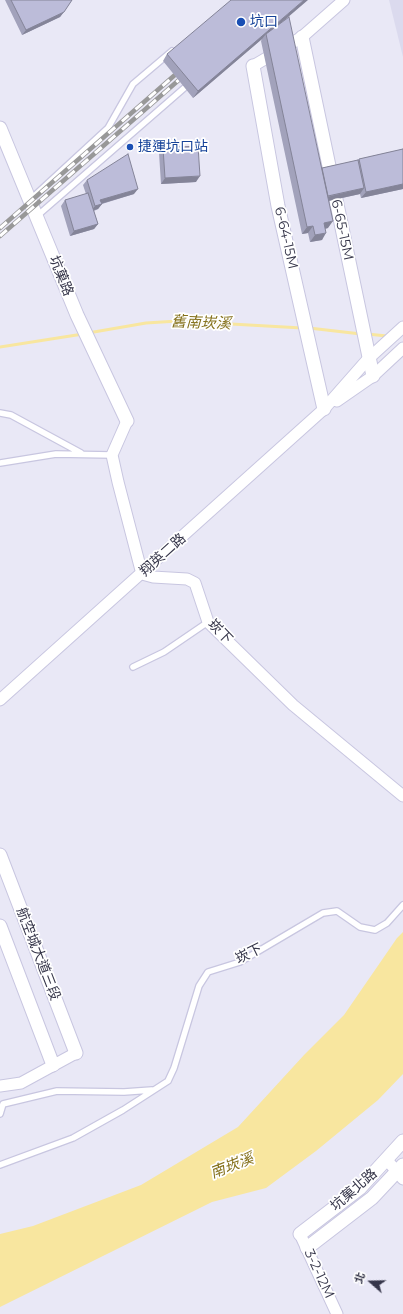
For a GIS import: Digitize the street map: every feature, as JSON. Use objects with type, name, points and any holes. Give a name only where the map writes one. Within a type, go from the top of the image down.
[{"type":"street","points":[[253,66],[302,37],[344,0]]},
{"type":"street","name":"6-65-15M","points":[[302,37],[368,359],[373,376]]},
{"type":"street","name":"6-64-15M","points":[[253,66],[278,206],[324,409]]},
{"type":"street","name":"坑菓路","points":[[0,128],[77,315],[127,421]]},
{"type":"street","name":"翔英二路","points":[[0,700],[324,409],[368,359],[403,327]]},
{"type":"street","name":"翔英二路","points":[[324,409],[373,376],[403,348]]},
{"type":"street","points":[[127,421],[112,455],[142,574]]},
{"type":"street","name":"崁下","points":[[142,574],[153,577],[187,579],[195,582],[208,622],[293,704],[403,796]]},
{"type":"street","name":"航空城大道三段","points":[[0,855],[76,1053]]},
{"type":"street","name":"航空城大道三段","points":[[0,926],[53,1065]]},
{"type":"street","points":[[0,1086],[21,1083],[76,1053]]},
{"type":"street","name":"坑菓北路","points":[[300,1234],[360,1188],[403,1141]]},
{"type":"street","points":[[387,1160],[401,1172]]},
{"type":"street","name":"坑菓北路","points":[[307,1248],[372,1198],[401,1172]]},
{"type":"street","name":"3-2-12M","points":[[300,1234],[337,1314]]},
{"type":"lane","points":[[30,200],[108,128],[133,84],[179,45]]},
{"type":"lane","points":[[37,216],[196,77]]},
{"type":"lane","points":[[0,413],[11,415],[84,454]]},
{"type":"lane","points":[[0,463],[56,454],[112,455]]},
{"type":"lane","points":[[133,667],[164,652],[208,622]]},
{"type":"lane","name":"崁下","points":[[0,1165],[73,1138],[123,1110],[168,1081],[174,1068],[199,986],[208,972],[240,962],[323,913],[337,912],[360,927],[375,930],[387,923],[403,905]]},
{"type":"lane","name":"崁下","points":[[0,1114],[3,1104],[57,1091],[124,1092],[152,1090]]},
{"type":"shaded area","points":[[389,0],[403,0],[403,57]]},
{"type":"water","name":"南崁溪","points":[[403,932],[403,1074],[378,1100],[316,1151],[266,1188],[212,1202],[0,1307],[0,1234],[33,1226],[141,1185],[238,1127],[304,1055],[344,1015],[397,938]]},
{"type":"building","points":[[11,0],[72,0],[64,12],[26,30]]},
{"type":"building","points":[[231,0],[304,0],[198,91],[167,54]]},
{"type":"building","points":[[289,17],[333,221],[324,223],[326,233],[315,235],[313,226],[307,227],[266,34]]},
{"type":"building","points":[[198,146],[200,176],[165,178],[163,148]]},
{"type":"building","points":[[403,149],[403,184],[366,192],[359,159]]},
{"type":"building","points":[[128,154],[138,189],[100,200],[102,204],[95,206],[87,180]]},
{"type":"building","points":[[358,160],[364,188],[328,196],[322,168]]},
{"type":"building","points":[[88,193],[98,224],[74,231],[65,200]]},
{"type":"waterway","name":"舊南崁溪","points":[[88,333],[146,323],[178,321],[302,328]]},
{"type":"waterway","name":"舊南崁溪","points":[[309,328],[361,334]]},
{"type":"waterway","name":"舊南崁溪","points":[[0,347],[83,334]]},
{"type":"waterway","name":"舊南崁溪","points":[[367,334],[387,336]]},
{"type":"railway","points":[[0,228],[184,67]]},
{"type":"railway","points":[[0,236],[188,72]]},
{"type":"place","name":"坑口","points":[[241,22]]},
{"type":"place","name":"捷運坑口站","points":[[130,147]]}]
